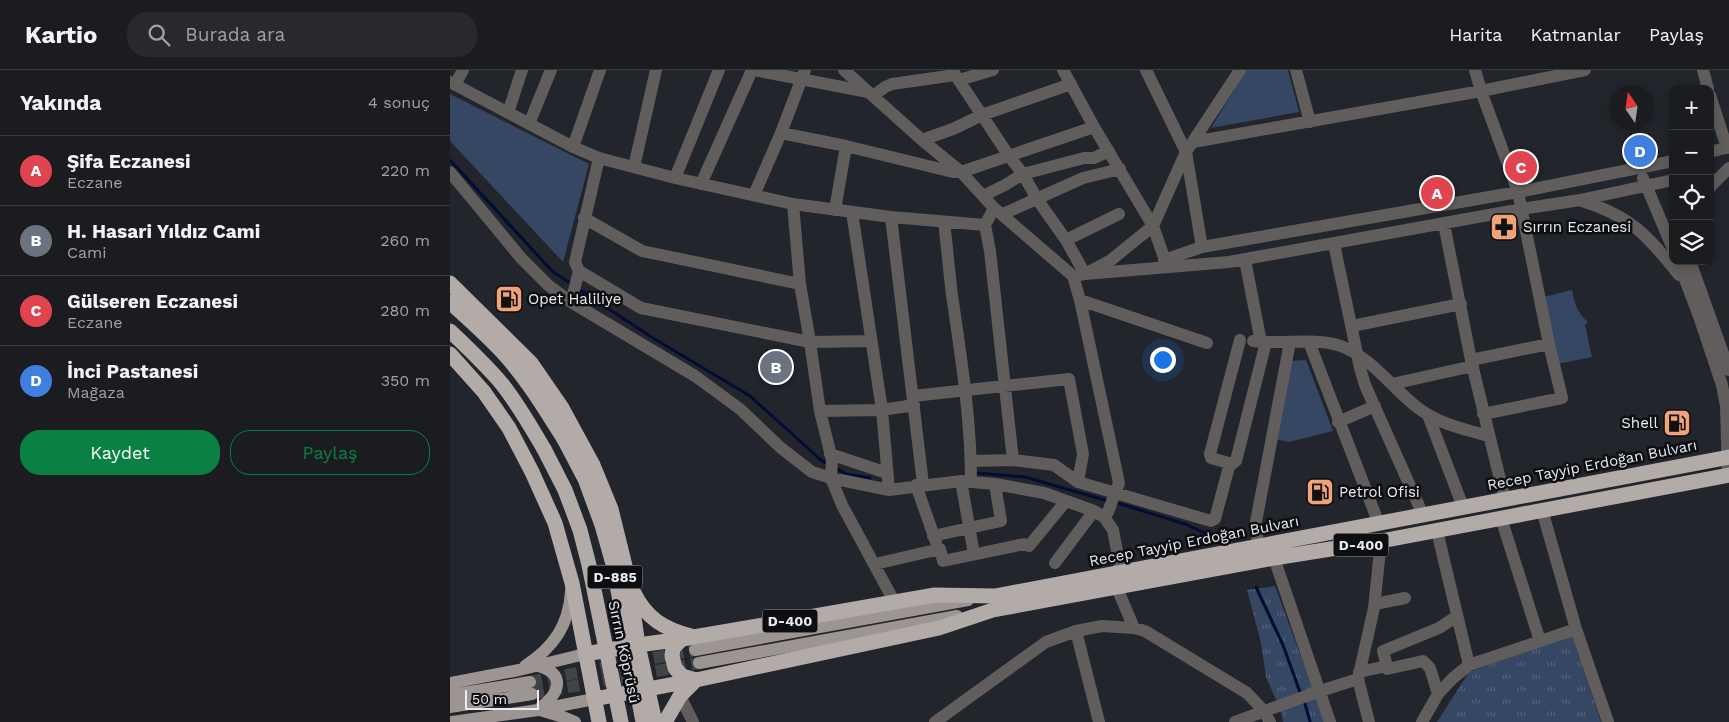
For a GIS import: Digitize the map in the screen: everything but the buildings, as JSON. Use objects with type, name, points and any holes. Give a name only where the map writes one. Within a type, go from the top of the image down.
[{"type":"highway","points":[[450,283],[531,363],[562,408],[593,465],[611,509],[629,582],[638,644],[655,722]]},
{"type":"highway","name":"Sırrın Köprüsü","points":[[450,302],[507,357],[538,398],[564,439],[585,479],[602,525],[613,564],[643,722]]},
{"type":"highway","name":"Sırrın Köprüsü","points":[[450,331],[502,384],[544,449],[565,490],[580,530],[589,565],[621,722]]},
{"type":"highway","points":[[450,354],[484,392],[508,428],[532,472],[555,523],[572,583],[599,722]]},
{"type":"highway","name":"Recep Tayyip Erdoğan Bulvarı","points":[[994,603],[1121,572],[1728,457]]},
{"type":"highway","name":"Recep Tayyip Erdoğan Bulvarı","points":[[994,603],[1117,588],[1274,558],[1381,541],[1542,510],[1729,478]]},
{"type":"highway","points":[[629,582],[640,606],[667,629],[691,642]]},
{"type":"highway","name":"D-400","points":[[585,654],[638,644],[691,642],[935,595],[994,603]]},
{"type":"highway","name":"D-400","points":[[696,680],[939,628],[994,603]]},
{"type":"highway","points":[[691,642],[674,648],[672,656],[675,668],[682,676],[696,680]]},
{"type":"highway","points":[[594,699],[696,680]]},
{"type":"highway","points":[[665,722],[680,696],[696,680]]},
{"type":"main road","points":[[519,670],[548,649],[559,634],[567,618],[572,583]]},
{"type":"main road","name":"Recep Tayyip Erdoğan Bulvarı","points":[[691,642],[936,605],[994,603]]},
{"type":"main road","name":"Recep Tayyip Erdoğan Bulvarı","points":[[699,663],[994,603]]},
{"type":"main road","points":[[450,683],[538,666],[585,654]]},
{"type":"main road","points":[[538,666],[548,668],[554,673],[557,681],[556,693],[551,700],[538,710]]},
{"type":"main road","points":[[450,695],[531,688],[450,707]]},
{"type":"main road","points":[[452,722],[538,710],[594,699]]},
{"type":"main road","points":[[538,710],[563,716],[575,722]]},
{"type":"street","points":[[462,70],[452,83],[573,147],[599,158],[675,178],[793,204],[891,217],[985,225],[999,211],[1037,199],[1083,178],[1120,169]]},
{"type":"street","points":[[508,113],[522,70]]},
{"type":"street","points":[[529,124],[551,70]]},
{"type":"street","points":[[573,147],[600,70]]},
{"type":"street","points":[[634,167],[656,70]]},
{"type":"street","points":[[675,178],[719,70]]},
{"type":"street","points":[[702,184],[753,70],[803,75],[870,94],[892,84],[993,70]]},
{"type":"street","points":[[1063,70],[1094,127],[1153,226],[1166,263]]},
{"type":"street","points":[[1146,70],[1189,147],[1202,247]]},
{"type":"street","points":[[1079,275],[1111,260],[1153,226],[1189,147],[1240,70]]},
{"type":"street","points":[[1296,70],[1310,122]]},
{"type":"street","points":[[1475,70],[1518,192],[1562,398],[1484,414]]},
{"type":"street","points":[[1189,147],[1310,122],[1481,91],[1557,73],[1585,70]]},
{"type":"street","points":[[1703,70],[1707,85]]},
{"type":"street","points":[[849,72],[870,94],[961,172],[999,211],[1079,275],[1166,263],[1245,260],[1580,200],[1669,181]]},
{"type":"street","points":[[754,195],[781,133],[803,75]]},
{"type":"street","points":[[955,75],[1066,240],[1079,275],[1080,300],[1119,483],[1116,494],[1102,512],[1055,563]]},
{"type":"street","points":[[922,140],[953,129],[982,115],[1071,84]]},
{"type":"street","points":[[1714,107],[1728,147],[1714,151]]},
{"type":"street","points":[[781,133],[846,146],[953,172],[961,172],[1094,127]]},
{"type":"street","points":[[835,210],[846,146]]},
{"type":"street","points":[[983,196],[1022,174],[1084,158],[1094,158],[1109,151]]},
{"type":"street","points":[[599,158],[575,262],[579,271],[640,308],[810,342],[871,341]]},
{"type":"street","points":[[1166,263],[1202,247],[1518,192],[1669,162]]},
{"type":"street","points":[[1714,171],[1729,168]]},
{"type":"street","points":[[1714,183],[1729,168]]},
{"type":"street","points":[[1641,169],[1646,186],[1669,240]]},
{"type":"street","points":[[450,172],[520,258],[548,285],[571,302],[695,376],[740,409],[781,448],[812,472],[831,466],[887,473]]},
{"type":"street","points":[[1580,200],[1601,207],[1629,222],[1648,237],[1687,285]]},
{"type":"street","points":[[793,204],[800,284],[820,411],[831,466],[842,505],[895,603]]},
{"type":"street","points":[[852,212],[882,410],[888,490]]},
{"type":"street","points":[[1066,240],[1119,214]]},
{"type":"street","points":[[891,217],[913,401],[920,485],[933,536],[940,549],[943,561],[1024,544],[1029,546],[1066,501]]},
{"type":"street","points":[[584,218],[642,251],[800,284]]},
{"type":"street","points":[[944,222],[966,391],[971,461],[966,481],[969,528],[974,554]]},
{"type":"street","points":[[1444,224],[1472,363],[1505,500]]},
{"type":"street","points":[[985,225],[990,251],[1012,460]]},
{"type":"street","points":[[1334,244],[1365,385],[1423,515]]},
{"type":"street","points":[[1245,260],[1255,342],[1236,461],[1230,463],[1211,458],[1210,454],[1255,342]]},
{"type":"street","points":[[1680,265],[1722,385],[1726,406],[1729,478]]},
{"type":"street","points":[[1691,265],[1729,370]]},
{"type":"street","points":[[571,302],[579,271]]},
{"type":"street","points":[[1080,300],[1207,343]]},
{"type":"street","points":[[1352,326],[1461,304]]},
{"type":"street","points":[[1255,342],[1327,342],[1357,353],[1417,407],[1437,421],[1489,436]]},
{"type":"street","points":[[1258,547],[1256,522],[1290,342]]},
{"type":"street","points":[[1309,342],[1378,524]]},
{"type":"street","points":[[1392,384],[1549,344]]},
{"type":"street","points":[[820,411],[882,410],[913,401],[966,391],[1069,379],[1083,454],[1078,482]]},
{"type":"street","points":[[1338,422],[1375,406]]},
{"type":"street","points":[[1428,415],[1463,508]]},
{"type":"street","points":[[971,461],[1012,460],[1054,466],[1078,482],[1211,521],[1216,519],[1230,463]]},
{"type":"street","points":[[831,466],[888,490],[966,481],[1044,493],[1102,512],[1113,530],[1121,572]]},
{"type":"street","points":[[933,536],[1001,520],[995,484]]},
{"type":"street","points":[[1542,510],[1576,629],[1608,722]]},
{"type":"street","points":[[1501,518],[1540,641]]},
{"type":"street","points":[[1437,531],[1469,665]]},
{"type":"street","points":[[1369,722],[1358,676],[1375,604],[1381,541]]},
{"type":"street","points":[[875,564],[940,549]]},
{"type":"street","points":[[1274,558],[1330,722]]},
{"type":"street","points":[[1117,588],[1134,628]]},
{"type":"street","points":[[1375,604],[1405,598]]},
{"type":"street","points":[[1438,694],[1430,668],[1423,661],[1387,669],[1383,651],[1439,628],[1457,616]]},
{"type":"street","points":[[935,722],[1046,642],[1076,631],[1102,626],[1134,628],[1145,631],[1247,692],[1267,717]]},
{"type":"street","points":[[1422,722],[1438,694],[1469,665],[1576,629]]},
{"type":"street","points":[[1076,631],[1099,722]]},
{"type":"street","points":[[1235,722],[1267,717],[1287,703],[1386,666]]},
{"type":"street","points":[[680,696],[693,722]]},
{"type":"green space","points":[[1246,70],[1288,70],[1299,112],[1211,128]]},
{"type":"green space","points":[[450,94],[589,164],[563,262],[450,141]]},
{"type":"green space","points":[[1572,290],[1577,308],[1588,322],[1585,325],[1592,357],[1557,364],[1544,297]]},
{"type":"green space","points":[[1306,360],[1333,431],[1289,442],[1275,439],[1290,361]]},
{"type":"green space","points":[[1275,586],[1325,722],[1283,722],[1281,711],[1266,677],[1261,643],[1247,590]]},
{"type":"green space","points":[[1572,635],[1601,722],[1437,722],[1469,672]]},
{"type":"waterway","points":[[450,160],[553,272],[572,284]]},
{"type":"waterway","points":[[577,288],[653,338],[750,396],[822,461],[829,464]]},
{"type":"waterway","points":[[834,467],[846,474],[870,478]]},
{"type":"waterway","points":[[977,473],[1025,477],[1108,501]]},
{"type":"waterway","points":[[1114,502],[1185,524],[1207,534],[1226,547]]},
{"type":"waterway","points":[[1256,587],[1283,645],[1301,695]]},
{"type":"waterway","points":[[1304,700],[1310,722]]},
{"type":"tunnel","points":[[530,682],[695,650]]},
{"type":"tunnel","points":[[532,694],[699,663]]},
{"type":"place","name":"İnci Pastanesi","points":[[1640,151]]},
{"type":"place","name":"Gülseren Eczanesi","points":[[1521,167]]},
{"type":"place","name":"Şifa Eczanesi","points":[[1437,193]]},
{"type":"place","name":"Sırrın Eczanesi","points":[[1504,227]]},
{"type":"place","name":"Opet Haliliye","points":[[509,299]]},
{"type":"place","name":"H. Hasari Yıldız Cami","points":[[776,367]]},
{"type":"place","name":"Shell","points":[[1677,423]]},
{"type":"place","name":"Petrol Ofisi","points":[[1320,492]]}]
